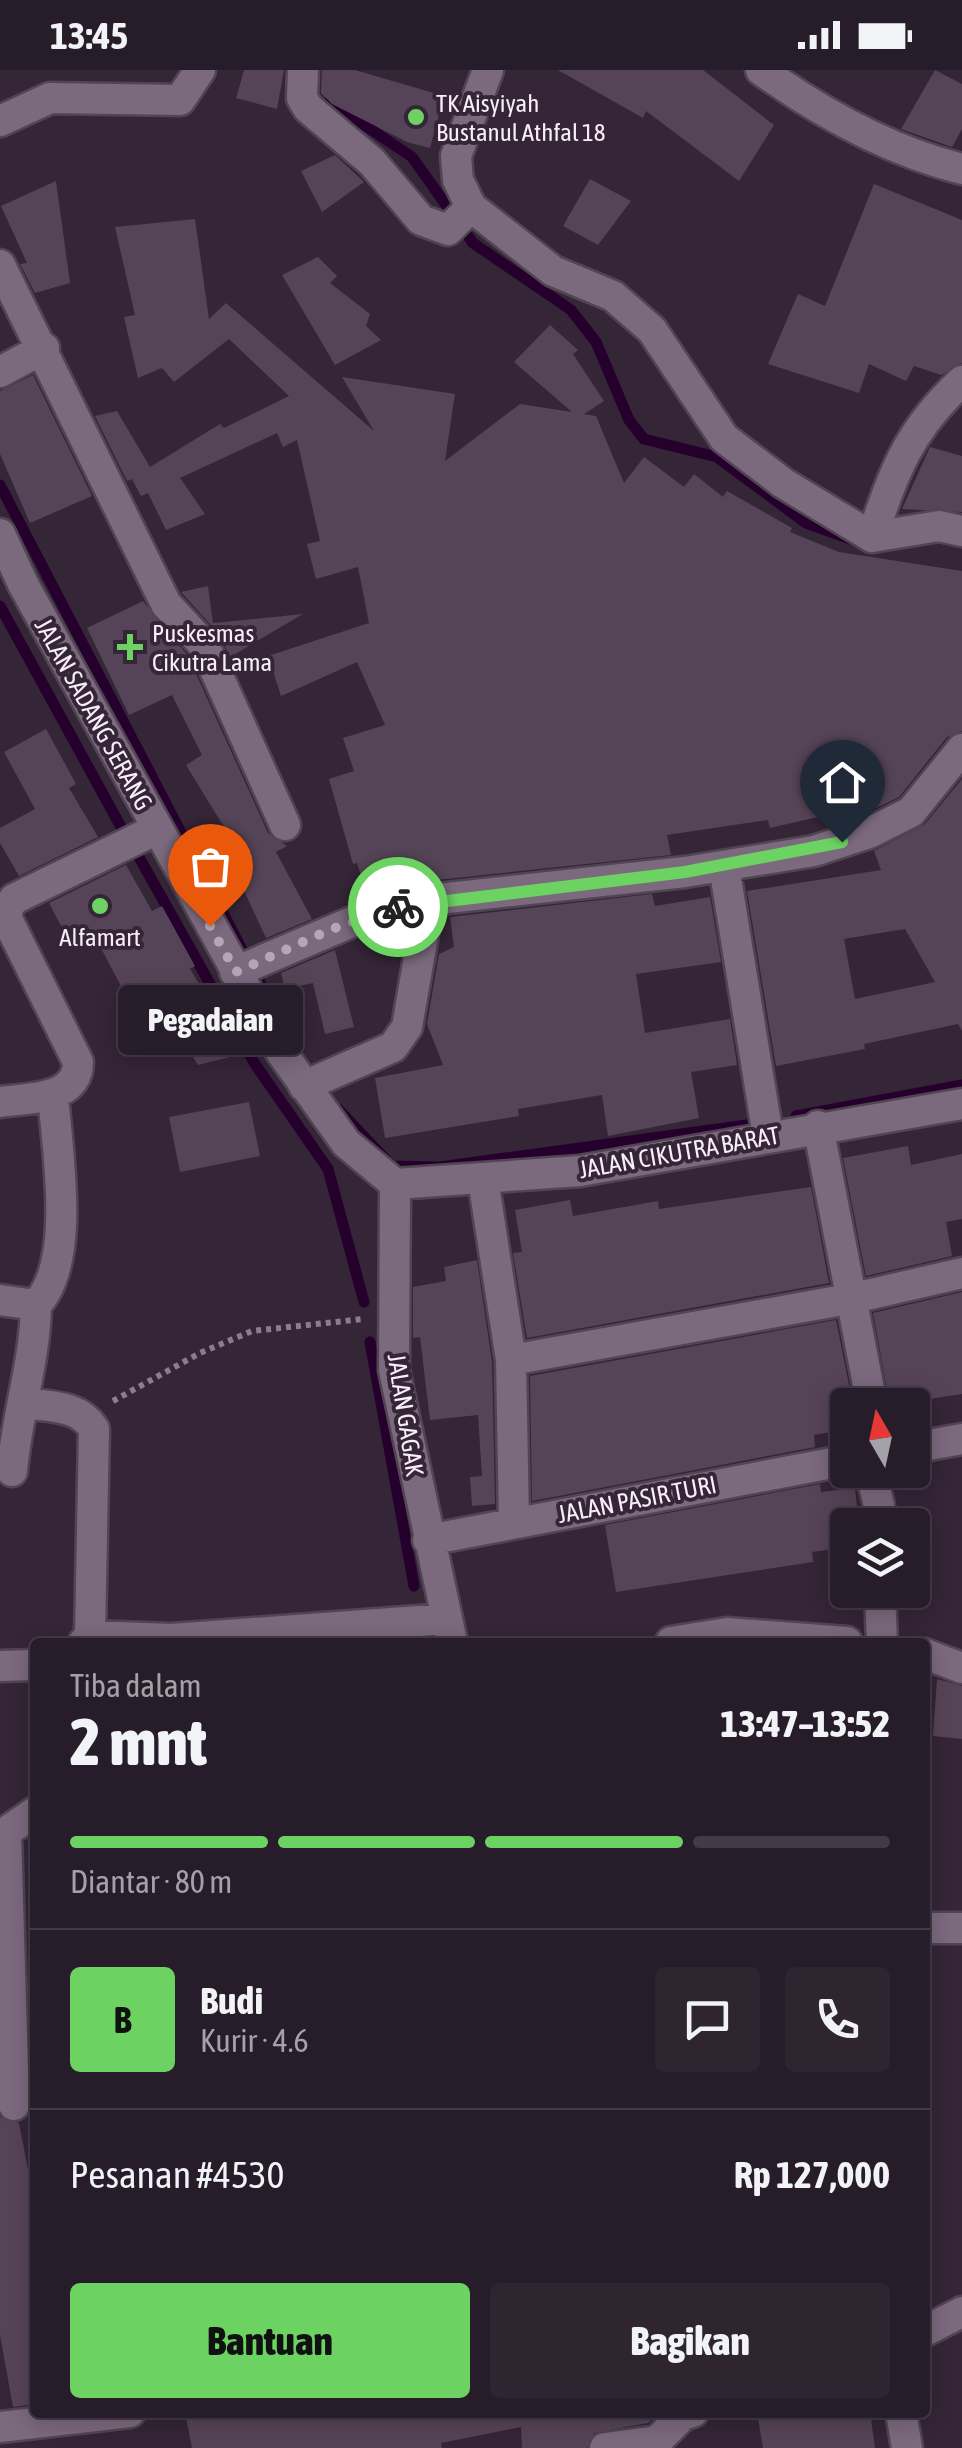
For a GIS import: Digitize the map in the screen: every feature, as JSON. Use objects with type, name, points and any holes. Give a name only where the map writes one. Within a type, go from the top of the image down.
[{"type":"street","points":[[0,121],[50,98],[180,100],[200,70]]},
{"type":"street","points":[[303,70],[302,98],[308,108],[372,162],[421,220],[448,230],[471,207]]},
{"type":"street","points":[[488,70],[456,156],[458,180],[471,207],[552,271],[613,296],[652,330],[724,438],[783,483],[872,536],[940,526],[962,530]]},
{"type":"street","points":[[761,70],[815,108],[962,169]]},
{"type":"street","points":[[0,264],[166,604],[204,645],[285,825]]},
{"type":"street","points":[[0,372],[44,348]]},
{"type":"street","points":[[872,536],[893,475],[927,413],[962,381]]},
{"type":"street","name":"JALAN SADANG SERANG","points":[[0,534],[12,585],[304,1086],[346,1144],[394,1184]]},
{"type":"street","points":[[236,972],[373,913],[429,900],[724,866],[814,851],[870,833],[911,812],[962,749]]},
{"type":"street","points":[[0,1102],[52,1094],[74,1083],[78,1062],[7,919],[7,908],[14,899],[157,829]]},
{"type":"street","points":[[724,866],[768,1136]]},
{"type":"street","points":[[304,1086],[394,1047],[407,1027],[429,900]]},
{"type":"street","points":[[12,1471],[34,1362],[36,1305],[51,1290],[61,1228],[52,1094]]},
{"type":"street","name":"JALAN CIKUTRA BARAT","points":[[394,1184],[580,1170],[962,1104]]},
{"type":"street","points":[[818,1126],[869,1388]]},
{"type":"street","points":[[483,1178],[511,1360],[514,1522]]},
{"type":"street","name":"JALAN GAGAK","points":[[394,1184],[394,1370],[449,1631]]},
{"type":"street","points":[[511,1360],[854,1298],[962,1274]]},
{"type":"street","points":[[0,1300],[36,1305]]},
{"type":"street","points":[[24,1403],[86,1416],[94,1429],[87,1638]]},
{"type":"street","points":[[930,1445],[962,1439]]},
{"type":"street","name":"JALAN PASIR TURI","points":[[428,1540],[830,1463]]},
{"type":"street","points":[[881,1608],[882,1638]]},
{"type":"street","points":[[239,1638],[449,1631]]},
{"type":"street","points":[[696,1638],[727,1633],[793,1638]]},
{"type":"street","points":[[930,1656],[962,1668]]},
{"type":"street","points":[[0,1666],[30,1665]]},
{"type":"street","points":[[16,2105],[6,1832],[30,1815]]},
{"type":"street","points":[[930,1928],[962,1928]]},
{"type":"street","points":[[930,2328],[962,2312]]},
{"type":"street","points":[[0,2427],[78,2418]]},
{"type":"street","points":[[606,2448],[657,2441],[680,2418]]},
{"type":"street","points":[[902,2418],[907,2448]]},
{"type":"path","points":[[86,1416],[200,1353],[252,1331],[394,1316]]},
{"type":"building","points":[[244,70],[284,70],[277,109],[236,98]]},
{"type":"building","points":[[322,70],[355,70],[444,96],[430,148],[407,142],[332,104],[321,93]]},
{"type":"building","points":[[558,70],[703,70],[774,125],[739,181],[646,111],[643,118]]},
{"type":"building","points":[[935,70],[962,84],[962,129],[952,147],[901,129]]},
{"type":"building","points":[[335,155],[364,182],[322,212],[301,171]]},
{"type":"building","points":[[590,179],[631,201],[598,245],[563,226]]},
{"type":"building","points":[[56,181],[70,283],[35,293],[20,264],[27,263],[1,206]]},
{"type":"building","points":[[874,184],[962,220],[962,363],[941,375],[914,366],[906,381],[869,364],[859,393],[768,364],[798,294],[825,306]]},
{"type":"building","points":[[195,219],[209,319],[226,303],[374,431],[342,377],[455,394],[445,461],[520,404],[572,412],[514,362],[550,325],[578,350],[573,354],[604,401],[584,414],[596,416],[624,483],[644,457],[684,487],[694,474],[723,497],[727,491],[792,528],[790,532],[839,552],[962,571],[962,731],[947,737],[899,797],[860,816],[846,817],[844,811],[770,828],[768,820],[667,835],[671,855],[427,881],[367,895],[357,863],[353,864],[329,779],[354,771],[343,738],[385,725],[357,662],[281,696],[268,656],[369,623],[358,567],[316,579],[307,544],[320,541],[297,440],[283,447],[277,433],[180,478],[205,514],[166,530],[148,493],[141,496],[132,479],[127,481],[95,416],[117,411],[150,467],[220,424],[224,428],[289,396],[229,339],[174,382],[162,368],[138,378],[124,317],[135,315],[115,227]]},
{"type":"building","points":[[318,257],[337,276],[330,283],[370,314],[366,326],[381,340],[335,365],[282,275]]},
{"type":"building","points":[[33,375],[92,496],[30,523],[0,454],[0,391]]},
{"type":"building","points":[[930,447],[962,456],[962,512],[902,509]]},
{"type":"building","points":[[208,586],[213,623],[303,614],[230,657],[218,633],[181,592]]},
{"type":"building","points":[[143,601],[188,656],[268,833],[287,846],[276,852],[312,919],[266,938],[216,831],[224,827],[186,765],[202,755],[172,695],[129,715],[87,628]]},
{"type":"building","points":[[46,729],[76,784],[69,788],[98,837],[19,876],[0,843],[0,828],[35,809],[4,752]]},
{"type":"building","points":[[962,779],[962,1031],[958,1024],[864,1044],[865,1049],[776,1066],[747,891],[881,870],[874,851],[925,824]],"holes":[[[905,929],[935,982],[855,999],[844,939]]]},
{"type":"building","points":[[126,865],[152,911],[162,906],[195,966],[190,969],[242,1054],[198,1065],[151,989],[129,1001],[95,937],[73,949],[49,903]]},
{"type":"building","points":[[652,894],[655,906],[710,897],[721,962],[636,974],[645,1033],[730,1019],[737,1065],[691,1072],[699,1118],[608,1136],[602,1095],[518,1109],[519,1116],[385,1138],[375,1078],[443,1065],[427,1024],[439,954],[454,947],[450,917]]},
{"type":"building","points":[[335,950],[354,1027],[325,1034],[313,983],[285,989],[281,973]]},
{"type":"building","points":[[249,1102],[260,1156],[180,1172],[169,1117]]},
{"type":"building","points":[[908,1146],[911,1165],[962,1154],[962,1219],[946,1222],[952,1256],[866,1276],[843,1158]]},
{"type":"building","points":[[811,1187],[829,1283],[527,1338],[513,1253],[522,1252],[515,1210],[570,1200],[573,1216],[658,1201],[659,1209]]},
{"type":"building","points":[[477,1260],[492,1362],[495,1504],[472,1506],[470,1477],[482,1476],[478,1415],[430,1420],[420,1337],[413,1338],[413,1287],[446,1281],[444,1267]]},
{"type":"building","points":[[962,1292],[962,1394],[930,1399],[930,1388],[887,1388],[873,1313]]},
{"type":"building","points":[[836,1320],[850,1388],[830,1388],[830,1432],[814,1435],[815,1447],[532,1501],[530,1376]]},
{"type":"building","points":[[820,1484],[821,1492],[855,1488],[857,1508],[830,1508],[830,1550],[812,1552],[813,1562],[616,1592],[605,1525]]},
{"type":"building","points":[[937,1679],[962,1686],[962,1739],[933,1736]]},
{"type":"building","points":[[0,2117],[19,2123],[30,2180],[30,2405],[13,2407],[0,2335]]},
{"type":"building","points":[[186,2418],[653,2418],[648,2423],[594,2433],[587,2448],[522,2448],[521,2427],[441,2443],[442,2448],[192,2448]]},
{"type":"building","points":[[758,2418],[871,2419],[875,2448],[763,2448]]},
{"type":"waterway","points":[[337,70],[330,102],[412,157],[473,243],[571,310],[596,342],[629,420],[644,439],[717,457],[806,523],[862,543]]},
{"type":"waterway","points":[[0,485],[248,961]]},
{"type":"waterway","points":[[0,606],[121,827]]},
{"type":"waterway","points":[[135,850],[255,1064],[328,1169],[364,1302]]},
{"type":"waterway","points":[[256,975],[280,1019]]},
{"type":"waterway","points":[[796,1116],[962,1085]]},
{"type":"waterway","points":[[337,1108],[392,1166],[440,1167],[754,1124]]},
{"type":"waterway","points":[[370,1342],[414,1586]]},
{"type":"way so far","points":[[210,926],[236,972],[332,929],[398,907]]},
{"type":"place","name":"TK Aisyiyah Bustanul Athfal 18","points":[[416,117]]},
{"type":"place","name":"Puskesmas Cikutra Lama","points":[[130,647]]},
{"type":"place","name":"Alfamart","points":[[100,906]]},
{"type":"place","name":"Pegadaian","points":[[210,926]]},
{"type":"route","points":[[398,907],[429,900],[685,872],[814,851],[842,842]]}]
